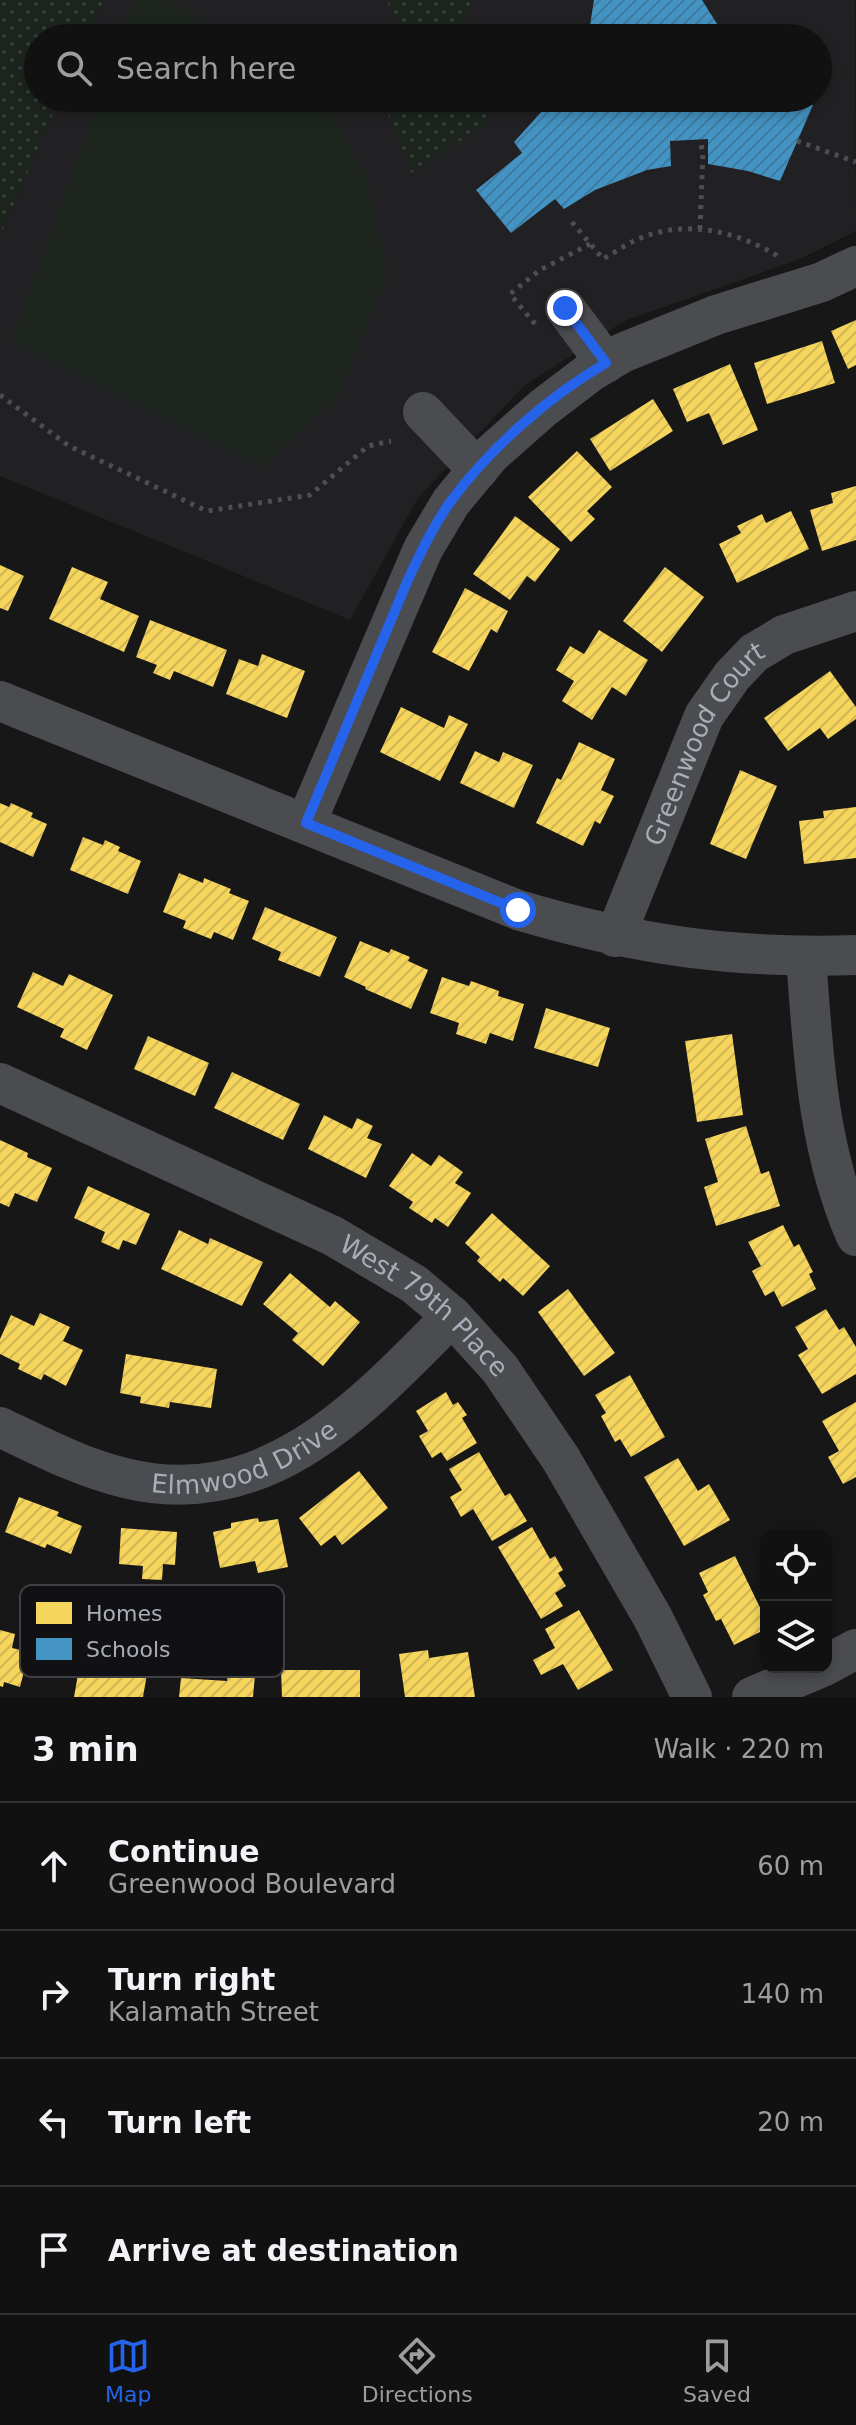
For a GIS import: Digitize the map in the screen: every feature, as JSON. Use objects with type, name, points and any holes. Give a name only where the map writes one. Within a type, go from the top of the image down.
[{"type":"street","points":[[306,823],[423,549],[451,502],[490,455],[543,408],[622,353],[716,315],[793,292],[856,266]]},
{"type":"street","points":[[551,317],[606,363]]},
{"type":"street","points":[[423,412],[478,470]]},
{"type":"street","name":"Greenwood Court","points":[[615,937],[704,716],[732,676],[754,653],[784,635],[856,611]]},
{"type":"street","points":[[0,701],[518,910],[615,937],[736,954],[856,955]]},
{"type":"street","points":[[806,956],[815,1084],[823,1136],[856,1236]]},
{"type":"street","name":"West 79th Place","points":[[0,1083],[333,1236],[414,1284],[452,1316],[500,1369],[561,1459],[653,1618],[692,1697]]},
{"type":"street","name":"Elmwood Drive","points":[[0,1427],[63,1456],[126,1479],[168,1485],[218,1482],[264,1468],[306,1447],[352,1413],[452,1316]]},
{"type":"street","points":[[832,1662],[856,1649]]},
{"type":"street","points":[[752,1697],[808,1673]]},
{"type":"path","points":[[700,139],[703,154],[700,229]]},
{"type":"path","points":[[797,141],[856,162]]},
{"type":"path","points":[[572,222],[603,259],[637,240],[667,230],[700,229],[746,240],[781,258]]},
{"type":"path","points":[[551,317],[510,294],[540,270],[591,244]]},
{"type":"path","points":[[0,395],[69,446],[207,511],[310,495],[368,446],[391,441]]},
{"type":"shaded area","points":[[0,0],[103,0],[93,24],[24,24],[24,112],[54,112],[0,236]]},
{"type":"shaded area","points":[[103,0],[855,0],[856,231],[798,260],[624,321],[523,387],[418,498],[350,620],[0,476],[0,236],[54,112],[832,112],[832,24],[93,24]]},
{"type":"shaded area","points":[[134,0],[168,0],[208,24],[125,24]]},
{"type":"shaded area","points":[[389,0],[470,0],[466,24],[398,24],[388,6]]},
{"type":"shaded area","points":[[94,112],[332,112],[366,177],[388,275],[336,399],[261,467],[11,342]]},
{"type":"shaded area","points":[[387,112],[484,112],[489,122],[411,173]]},
{"type":"building: Homes","points":[[856,320],[856,365],[848,369],[831,331]]},
{"type":"building: Homes","points":[[822,341],[835,383],[767,404],[754,363]]},
{"type":"building: Homes","points":[[730,364],[758,430],[723,445],[709,413],[687,422],[673,389]]},
{"type":"building: Homes","points":[[653,399],[673,431],[610,471],[590,439]]},
{"type":"building: Homes","points":[[577,451],[612,487],[587,511],[595,519],[571,542],[528,497]]},
{"type":"building: Homes","points":[[856,486],[856,540],[822,551],[810,510],[833,503],[831,493]]},
{"type":"building: Homes","points":[[791,511],[809,549],[737,583],[719,544],[741,533],[737,526],[762,514],[766,523]]},
{"type":"building: Homes","points":[[515,516],[560,549],[535,582],[527,576],[510,600],[473,574]]},
{"type":"building: Homes","points":[[0,565],[24,576],[8,611],[0,608]]},
{"type":"building: Homes","points":[[72,567],[108,582],[100,599],[139,616],[124,652],[49,619]]},
{"type":"building: Homes","points":[[665,567],[704,597],[662,652],[623,621]]},
{"type":"building: Homes","points":[[465,588],[508,611],[497,633],[491,629],[469,671],[432,652]]},
{"type":"building: Homes","points":[[150,620],[227,650],[213,687],[174,671],[170,680],[153,673],[157,665],[136,657]]},
{"type":"building: Homes","points":[[599,630],[648,660],[626,696],[612,687],[592,720],[562,701],[574,681],[556,670],[570,646],[584,654]]},
{"type":"building: Homes","points":[[262,654],[305,671],[287,718],[226,694],[239,659],[258,666]]},
{"type":"building: Homes","points":[[830,671],[856,707],[856,719],[828,739],[820,728],[788,751],[764,718]]},
{"type":"building: Homes","points":[[401,707],[444,728],[449,715],[468,724],[440,781],[380,752]]},
{"type":"building: Homes","points":[[579,742],[615,759],[601,790],[614,796],[600,824],[595,821],[583,846],[536,823],[557,778],[561,780]]},
{"type":"building: Homes","points":[[475,751],[499,762],[503,752],[533,765],[514,808],[460,783]]},
{"type":"building: Homes","points":[[740,770],[777,786],[746,859],[710,844]]},
{"type":"building: Homes","points":[[0,803],[9,807],[11,803],[33,813],[31,817],[47,824],[33,857],[0,842]]},
{"type":"building: Homes","points":[[856,807],[856,858],[804,864],[799,821],[824,818],[823,811]]},
{"type":"building: Homes","points":[[83,837],[103,845],[105,840],[120,847],[118,851],[141,861],[128,894],[70,870]]},
{"type":"building: Homes","points":[[179,873],[203,883],[204,878],[231,889],[229,893],[249,901],[233,940],[214,932],[211,939],[183,928],[186,921],[163,912]]},
{"type":"building: Homes","points":[[265,907],[337,937],[320,977],[278,960],[281,952],[252,939]]},
{"type":"building: Homes","points":[[360,941],[389,953],[391,949],[410,957],[408,961],[428,970],[411,1009],[344,977]]},
{"type":"building: Homes","points":[[33,972],[63,986],[69,974],[113,995],[87,1050],[60,1037],[64,1029],[17,1007]]},
{"type":"building: Homes","points":[[442,977],[469,986],[471,981],[499,991],[498,996],[524,1004],[513,1041],[490,1033],[486,1044],[456,1034],[459,1023],[430,1013]]},
{"type":"building: Homes","points":[[546,1008],[610,1028],[598,1067],[534,1048]]},
{"type":"building: Homes","points":[[732,1034],[743,1115],[697,1122],[685,1041]]},
{"type":"building: Homes","points":[[148,1036],[209,1063],[195,1096],[134,1069]]},
{"type":"building: Homes","points":[[232,1072],[300,1104],[283,1140],[214,1108]]},
{"type":"building: Homes","points":[[324,1115],[352,1129],[357,1118],[373,1126],[367,1138],[382,1144],[366,1178],[308,1149]]},
{"type":"building: Homes","points":[[746,1126],[761,1174],[769,1171],[780,1206],[716,1226],[704,1187],[718,1182],[705,1139]]},
{"type":"building: Homes","points":[[0,1140],[52,1168],[37,1202],[15,1193],[9,1207],[0,1203]]},
{"type":"building: Homes","points":[[412,1153],[431,1166],[439,1155],[463,1172],[455,1183],[471,1193],[448,1227],[435,1218],[432,1223],[409,1208],[413,1202],[389,1186]]},
{"type":"building: Homes","points":[[88,1186],[150,1214],[136,1245],[123,1240],[119,1250],[101,1242],[105,1232],[74,1218]]},
{"type":"building: Homes","points":[[492,1213],[550,1266],[523,1296],[503,1278],[500,1282],[477,1261],[480,1257],[465,1243]]},
{"type":"building: Homes","points":[[783,1225],[794,1247],[799,1244],[813,1272],[809,1274],[816,1289],[782,1307],[774,1291],[765,1296],[752,1271],[761,1266],[748,1242]]},
{"type":"building: Homes","points":[[179,1230],[208,1244],[210,1238],[263,1262],[242,1306],[161,1269]]},
{"type":"building: Homes","points":[[290,1273],[330,1307],[335,1301],[360,1322],[323,1366],[292,1340],[298,1333],[263,1304]]},
{"type":"building: Homes","points":[[568,1289],[615,1353],[584,1376],[538,1312]]},
{"type":"building: Homes","points":[[826,1309],[839,1330],[844,1327],[856,1347],[856,1374],[822,1394],[798,1355],[808,1349],[795,1327]]},
{"type":"building: Homes","points":[[40,1313],[70,1327],[63,1341],[83,1350],[66,1386],[44,1374],[41,1380],[18,1369],[20,1364],[0,1354],[0,1339],[11,1315],[34,1326]]},
{"type":"building: Homes","points":[[126,1354],[217,1369],[211,1408],[170,1402],[169,1408],[140,1403],[141,1397],[120,1393]]},
{"type":"building: Homes","points":[[630,1375],[665,1437],[631,1457],[620,1439],[615,1442],[601,1416],[606,1413],[595,1395]]},
{"type":"building: Homes","points":[[446,1392],[453,1405],[458,1402],[467,1415],[462,1418],[477,1443],[447,1461],[441,1452],[432,1458],[419,1436],[428,1431],[416,1411]]},
{"type":"building: Homes","points":[[856,1402],[856,1477],[843,1484],[828,1457],[839,1451],[822,1421]]},
{"type":"building: Homes","points":[[479,1452],[505,1496],[510,1493],[527,1521],[492,1541],[473,1509],[461,1517],[450,1497],[462,1490],[449,1469]]},
{"type":"building: Homes","points":[[678,1458],[698,1491],[709,1484],[730,1520],[684,1546],[644,1477]]},
{"type":"building: Homes","points":[[359,1471],[388,1508],[342,1545],[335,1535],[321,1546],[299,1518]]},
{"type":"building: Homes","points":[[19,1497],[59,1512],[57,1516],[82,1526],[71,1554],[47,1544],[45,1548],[5,1532]]},
{"type":"building: Homes","points":[[258,1518],[259,1522],[278,1519],[288,1567],[258,1573],[255,1561],[220,1568],[213,1532],[231,1528],[231,1523]]},
{"type":"building: Homes","points":[[532,1527],[550,1559],[555,1556],[563,1570],[558,1573],[566,1586],[555,1593],[563,1606],[541,1619],[498,1547]]},
{"type":"building: Homes","points":[[121,1528],[177,1532],[175,1565],[163,1564],[162,1580],[142,1579],[143,1566],[119,1564]]},
{"type":"building: Homes","points":[[735,1556],[760,1608],[760,1632],[734,1645],[721,1619],[716,1621],[703,1595],[708,1592],[699,1573]]},
{"type":"building: Homes","points":[[579,1610],[613,1670],[578,1690],[563,1664],[541,1675],[533,1660],[555,1648],[545,1629]]},
{"type":"building: Homes","points":[[0,1630],[15,1634],[12,1648],[20,1650],[20,1677],[23,1677],[20,1687],[4,1682],[3,1687],[0,1686]]},
{"type":"building: Homes","points":[[428,1650],[429,1658],[468,1652],[475,1697],[405,1697],[399,1654]]},
{"type":"building: Homes","points":[[284,1670],[360,1670],[360,1697],[282,1697]]},
{"type":"building: Homes","points":[[78,1677],[146,1677],[143,1697],[74,1697]]},
{"type":"building: Homes","points":[[228,1677],[255,1677],[253,1697],[179,1697],[181,1678],[227,1681]]},
{"type":"building: Schools","points":[[594,0],[702,0],[717,24],[590,24]]},
{"type":"building: Schools","points":[[541,112],[810,112],[780,181],[708,164],[708,139],[670,141],[671,166],[647,170],[595,190],[564,209],[555,199],[511,233],[476,190],[522,153],[514,142]]},
{"type":"route","points":[[518,910],[306,823],[407,582],[451,502],[490,455],[543,408],[606,363],[565,308]]}]
